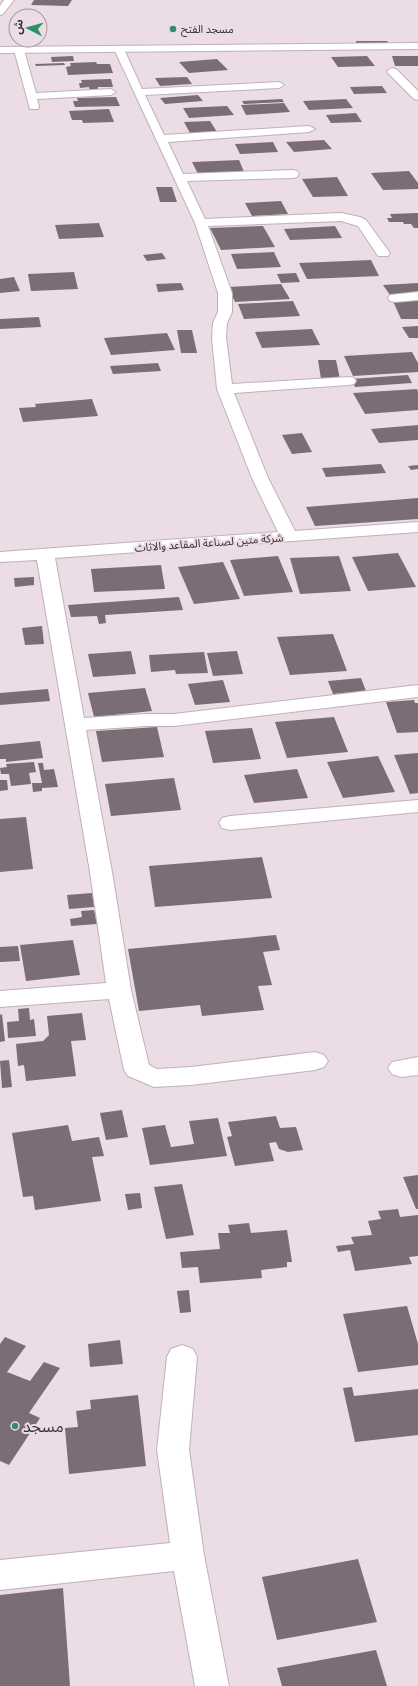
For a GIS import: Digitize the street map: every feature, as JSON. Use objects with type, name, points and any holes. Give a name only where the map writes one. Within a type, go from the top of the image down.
[{"type":"street","points":[[0,12],[9,0]]},
{"type":"street","points":[[0,50],[418,46]]},
{"type":"street","points":[[119,49],[160,139],[201,223],[225,293],[225,312],[220,323],[219,338],[225,389],[260,478],[289,537]]},
{"type":"street","points":[[19,50],[34,107]]},
{"type":"street","points":[[392,71],[418,98]]},
{"type":"street","points":[[138,92],[279,85]]},
{"type":"street","points":[[31,96],[111,92]]},
{"type":"street","points":[[160,139],[309,129]]},
{"type":"street","points":[[180,178],[293,174]]},
{"type":"street","points":[[201,223],[341,218],[356,220],[362,224],[383,253]]},
{"type":"street","points":[[395,298],[418,296]]},
{"type":"street","points":[[225,389],[349,382]]},
{"type":"street","name":"شركة متين لصناعة المقاعد والاثاث","points":[[0,557],[418,527]]},
{"type":"street","points":[[45,554],[101,872],[119,990],[137,1070],[154,1078],[191,1076],[315,1061]]},
{"type":"street","points":[[74,725],[146,720],[174,720],[418,691]]},
{"type":"street","points":[[230,823],[418,806]]},
{"type":"street","points":[[0,999],[119,990]]},
{"type":"street","points":[[182,1357],[173,1450],[188,1555],[212,1686]]},
{"type":"street","points":[[0,1575],[188,1555]]},
{"type":"building","points":[[34,0],[72,0],[68,6],[31,5]]},
{"type":"building","points":[[356,41],[387,41],[389,44],[356,44]]},
{"type":"building","points":[[73,56],[74,61],[52,62],[51,57]]},
{"type":"building","points":[[367,56],[375,66],[338,67],[331,57]]},
{"type":"building","points":[[392,56],[418,56],[418,66],[395,66]]},
{"type":"building","points":[[217,59],[228,70],[189,73],[179,62]]},
{"type":"building","points":[[96,62],[97,64],[110,64],[113,73],[68,75],[66,67],[71,66],[70,63]]},
{"type":"building","points":[[64,63],[65,65],[36,66],[35,64]]},
{"type":"building","points":[[187,77],[192,84],[160,86],[155,78]]},
{"type":"building","points":[[111,79],[113,87],[98,87],[98,90],[90,91],[89,87],[80,88],[79,83],[82,83],[81,80]]},
{"type":"building","points":[[382,86],[387,93],[354,94],[350,87]]},
{"type":"building","points":[[198,95],[203,101],[165,104],[160,98]]},
{"type":"building","points":[[116,97],[120,106],[75,107],[73,101],[78,101],[77,98]]},
{"type":"building","points":[[282,99],[284,102],[244,104],[242,101]]},
{"type":"building","points":[[346,99],[353,108],[309,110],[303,101]]},
{"type":"building","points":[[284,103],[290,112],[246,115],[241,105]]},
{"type":"building","points":[[227,106],[234,115],[189,118],[183,108]]},
{"type":"building","points":[[109,109],[114,122],[83,123],[82,120],[72,120],[69,111]]},
{"type":"building","points":[[356,113],[362,122],[331,123],[326,115]]},
{"type":"building","points":[[210,121],[217,132],[190,133],[184,122]]},
{"type":"building","points":[[324,140],[332,149],[294,152],[286,142]]},
{"type":"building","points":[[273,142],[278,152],[240,154],[235,144]]},
{"type":"building","points":[[239,160],[244,172],[198,174],[192,162]]},
{"type":"building","points":[[409,171],[418,183],[418,189],[383,190],[371,173]]},
{"type":"building","points":[[337,177],[348,196],[313,197],[302,179]]},
{"type":"building","points":[[156,187],[172,187],[177,202],[160,202]]},
{"type":"building","points":[[281,201],[288,214],[252,216],[245,203]]},
{"type":"building","points":[[418,213],[418,228],[414,228],[411,224],[404,224],[403,222],[389,222],[387,218],[392,218],[390,214]]},
{"type":"building","points":[[99,223],[104,237],[59,239],[55,225]]},
{"type":"building","points":[[263,226],[275,247],[221,250],[210,228]]},
{"type":"building","points":[[335,226],[342,238],[290,240],[284,229]]},
{"type":"building","points":[[274,252],[281,267],[237,269],[231,254]]},
{"type":"building","points":[[162,253],[166,259],[147,261],[143,255]]},
{"type":"building","points":[[371,260],[379,276],[307,279],[299,263]]},
{"type":"building","points":[[74,272],[78,289],[31,291],[28,274]]},
{"type":"building","points":[[296,273],[300,282],[281,283],[277,274]]},
{"type":"building","points":[[14,277],[20,291],[0,293],[0,279]]},
{"type":"building","points":[[181,283],[184,290],[158,292],[156,284]]},
{"type":"building","points":[[418,283],[418,293],[390,295],[383,285]]},
{"type":"building","points":[[281,284],[290,299],[235,302],[228,287]]},
{"type":"building","points":[[418,300],[418,319],[401,319],[393,301]]},
{"type":"building","points":[[293,301],[300,316],[244,319],[238,304]]},
{"type":"building","points":[[39,317],[41,327],[0,329],[0,319]]},
{"type":"building","points":[[418,326],[418,338],[409,338],[402,327]]},
{"type":"building","points":[[312,329],[320,345],[262,348],[255,332]]},
{"type":"building","points":[[177,330],[192,330],[197,353],[181,353]]},
{"type":"building","points":[[167,333],[175,350],[111,355],[104,338]]},
{"type":"building","points":[[412,352],[418,363],[418,372],[353,376],[344,356]]},
{"type":"building","points":[[318,360],[336,360],[340,379],[321,379]]},
{"type":"building","points":[[158,363],[161,371],[113,374],[110,366]]},
{"type":"building","points":[[408,375],[412,383],[355,387],[351,379]]},
{"type":"building","points":[[417,389],[418,410],[365,414],[353,393]]},
{"type":"building","points":[[92,399],[98,416],[23,422],[19,408],[36,407],[35,404]]},
{"type":"building","points":[[418,425],[418,440],[379,443],[371,429]]},
{"type":"building","points":[[302,433],[312,452],[292,454],[282,435]]},
{"type":"building","points":[[381,464],[386,473],[326,477],[322,468]]},
{"type":"building","points":[[418,465],[418,469],[411,470],[408,466]]},
{"type":"building","points":[[418,498],[418,519],[315,526],[306,507]]},
{"type":"building","points":[[398,553],[416,587],[368,591],[352,557]]},
{"type":"building","points":[[278,556],[293,592],[244,596],[230,560]]},
{"type":"building","points":[[339,556],[351,591],[300,594],[290,558]]},
{"type":"building","points":[[223,562],[240,599],[194,604],[178,567]]},
{"type":"building","points":[[161,565],[165,589],[94,592],[91,569]]},
{"type":"building","points":[[34,577],[34,585],[15,587],[14,578]]},
{"type":"building","points":[[179,597],[183,610],[105,615],[106,623],[99,624],[97,616],[71,617],[68,605]]},
{"type":"building","points":[[42,626],[44,644],[25,645],[22,628]]},
{"type":"building","points":[[333,634],[347,671],[290,675],[277,637]]},
{"type":"building","points":[[131,651],[136,674],[93,677],[88,654]]},
{"type":"building","points":[[237,651],[243,674],[213,676],[207,653]]},
{"type":"building","points":[[204,652],[208,673],[176,674],[175,670],[151,672],[149,655]]},
{"type":"building","points":[[361,678],[366,691],[333,694],[328,681]]},
{"type":"building","points":[[223,680],[230,702],[195,705],[188,684]]},
{"type":"building","points":[[145,688],[152,711],[94,717],[88,693]]},
{"type":"building","points":[[48,689],[50,701],[0,705],[0,693]]},
{"type":"building","points":[[414,700],[415,703],[418,703],[418,732],[397,733],[386,702]]},
{"type":"building","points":[[334,717],[348,752],[287,758],[275,722]]},
{"type":"building","points":[[157,727],[164,757],[102,762],[96,731]]},
{"type":"building","points":[[252,728],[261,759],[213,763],[205,731]]},
{"type":"building","points":[[40,741],[43,758],[6,762],[6,759],[0,759],[0,745]]},
{"type":"building","points":[[418,753],[418,793],[410,794],[394,755]]},
{"type":"building","points":[[378,756],[395,792],[343,798],[327,762]]},
{"type":"building","points":[[34,762],[36,772],[29,773],[31,784],[11,786],[9,774],[1,774],[0,768],[7,767],[6,764]]},
{"type":"building","points":[[38,763],[43,763],[44,770],[54,769],[58,787],[42,788],[42,791],[33,792],[32,783],[42,783]]},
{"type":"building","points":[[297,769],[308,798],[254,803],[244,775]]},
{"type":"building","points":[[174,778],[181,810],[111,816],[105,784]]},
{"type":"building","points":[[0,780],[7,780],[8,790],[0,791]]},
{"type":"building","points":[[26,817],[33,869],[0,872],[0,819]]},
{"type":"building","points":[[262,857],[272,898],[155,907],[149,866]]},
{"type":"building","points":[[92,893],[94,907],[69,909],[67,895]]},
{"type":"building","points":[[94,910],[97,924],[71,926],[70,919],[82,917],[81,911]]},
{"type":"building","points":[[276,935],[280,950],[263,952],[272,985],[258,986],[264,1010],[202,1016],[200,1005],[139,1011],[128,949]]},
{"type":"building","points":[[73,940],[80,975],[26,981],[20,945]]},
{"type":"building","points":[[18,946],[20,961],[0,962],[0,947]]},
{"type":"building","points":[[29,1008],[30,1020],[34,1019],[36,1036],[8,1038],[7,1022],[19,1021],[18,1009]]},
{"type":"building","points":[[82,1013],[86,1040],[71,1041],[76,1076],[26,1081],[24,1065],[18,1066],[16,1044],[43,1041],[49,1035],[47,1016]]},
{"type":"building","points":[[2,1014],[5,1041],[0,1042],[0,1015]]},
{"type":"building","points":[[9,1060],[12,1087],[2,1088],[0,1061]]},
{"type":"building","points":[[122,1110],[128,1137],[106,1140],[100,1113]]},
{"type":"building","points":[[276,1116],[280,1128],[296,1127],[303,1150],[288,1152],[279,1149],[276,1142],[269,1143],[274,1161],[235,1166],[227,1137],[232,1136],[228,1122]]},
{"type":"building","points":[[218,1118],[227,1156],[150,1165],[142,1128],[165,1125],[171,1147],[194,1144],[189,1121]]},
{"type":"building","points":[[68,1125],[72,1141],[99,1137],[104,1156],[92,1157],[101,1201],[35,1210],[33,1196],[23,1197],[12,1133]]},
{"type":"building","points":[[418,1175],[418,1209],[416,1209],[403,1177]]},
{"type":"building","points":[[182,1184],[194,1235],[166,1239],[154,1187]]},
{"type":"building","points":[[140,1193],[142,1208],[128,1210],[125,1194]]},
{"type":"building","points":[[398,1209],[400,1217],[418,1215],[418,1256],[409,1257],[412,1264],[355,1271],[350,1250],[338,1252],[336,1246],[354,1244],[351,1237],[372,1235],[368,1221],[381,1219],[378,1211]]},
{"type":"building","points":[[249,1223],[251,1233],[287,1230],[292,1262],[287,1262],[287,1267],[261,1270],[262,1278],[200,1283],[198,1267],[182,1268],[180,1252],[220,1249],[218,1233],[230,1233],[228,1225]]},
{"type":"building","points":[[189,1290],[191,1312],[180,1313],[177,1291]]},
{"type":"building","points":[[407,1306],[418,1344],[418,1365],[358,1372],[343,1314]]},
{"type":"building","points":[[5,1337],[26,1346],[7,1372],[30,1381],[44,1362],[60,1368],[29,1413],[40,1418],[9,1465],[0,1461],[0,1344]]},
{"type":"building","points":[[120,1340],[123,1364],[90,1367],[88,1344]]},
{"type":"building","points":[[352,1387],[354,1396],[418,1389],[418,1435],[355,1442],[343,1388]]},
{"type":"building","points":[[138,1395],[146,1466],[69,1474],[65,1428],[78,1427],[76,1411],[91,1409],[90,1400]]},
{"type":"building","points":[[358,1559],[377,1622],[277,1640],[262,1577]]},
{"type":"building","points":[[63,1588],[70,1686],[0,1686],[0,1595]]},
{"type":"building","points":[[376,1650],[387,1686],[282,1686],[277,1668]]},
{"type":"place","name":"مسجد الفتح","points":[[173,29]]},
{"type":"place","name":"مسجد","points":[[15,1426]]}]
